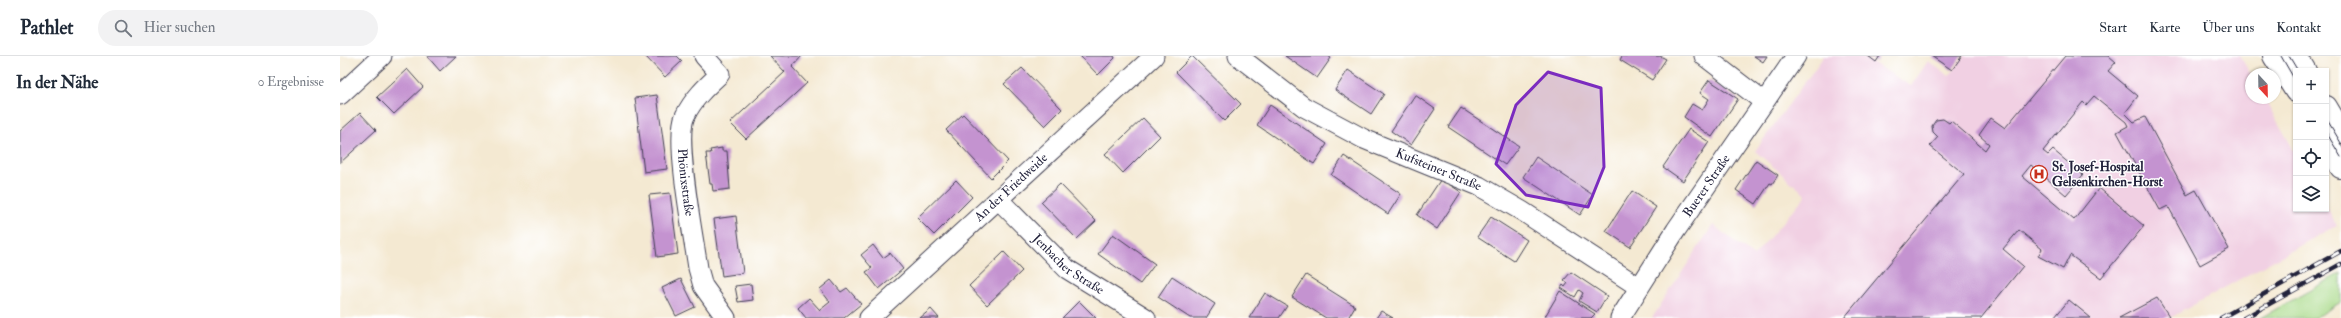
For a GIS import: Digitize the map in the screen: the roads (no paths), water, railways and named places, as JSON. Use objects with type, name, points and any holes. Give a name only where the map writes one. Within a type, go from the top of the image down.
[{"type":"main road","points":[[2274,56],[2293,86]]},
{"type":"main road","points":[[2296,56],[2303,68]]},
{"type":"main road","points":[[2329,112],[2341,132]]},
{"type":"main road","points":[[2329,147],[2341,167]]},
{"type":"street","points":[[340,95],[382,56]]},
{"type":"street","name":"Phönixstraße","points":[[704,56],[720,74],[696,97],[684,118],[681,143],[698,268],[703,286],[726,318]]},
{"type":"street","name":"Kufsteiner Straße","points":[[1238,56],[1304,107],[1364,139],[1479,186],[1522,211],[1639,287]]},
{"type":"street","points":[[1704,56],[1764,102]]},
{"type":"street","name":"Buerer Straße","points":[[1620,318],[1639,287],[1796,56]]},
{"type":"street","name":"An der Friedweide","points":[[869,318],[999,200],[1146,58]]},
{"type":"street","name":"Jenbacher Straße","points":[[999,200],[1068,269],[1146,318]]},
{"type":"tram line","points":[[2281,56],[2293,77]]},
{"type":"tram line","points":[[2289,56],[2296,68]]},
{"type":"tram line","points":[[2329,123],[2341,143]]},
{"type":"tram line","points":[[2329,137],[2341,157]]},
{"type":"railway","points":[[2221,318],[2341,251]]},
{"type":"railway","points":[[2244,318],[2341,264]]},
{"type":"place","name":"St. Josef-Hospital Gelsenkirchen-Horst","points":[[2039,174]]}]
